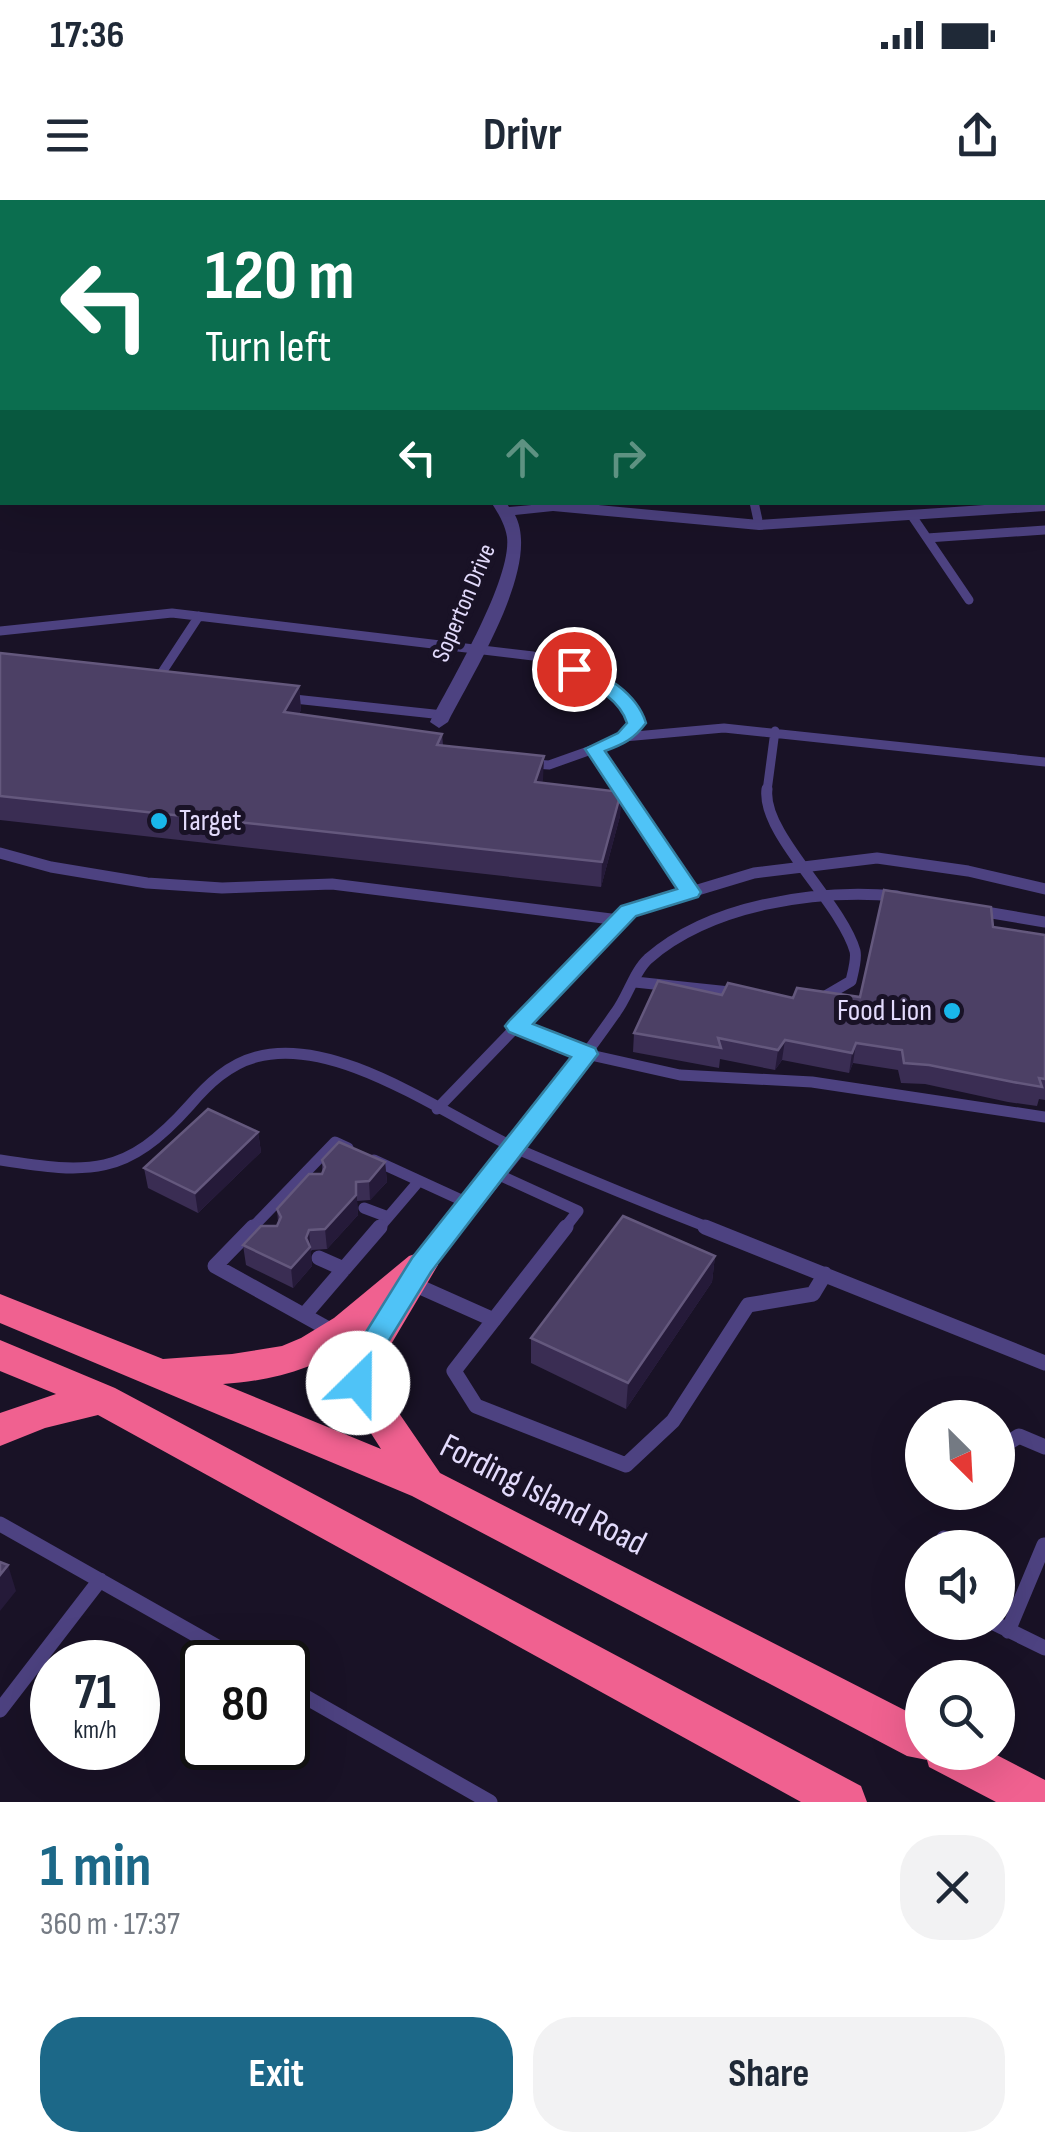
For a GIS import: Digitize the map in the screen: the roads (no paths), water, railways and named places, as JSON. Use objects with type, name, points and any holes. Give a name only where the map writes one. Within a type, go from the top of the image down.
[{"type":"highway","points":[[158,1373],[296,1357],[336,1334],[412,1276]]},
{"type":"highway","points":[[412,1276],[362,1361],[358,1383],[426,1484]]},
{"type":"highway","name":"Fording Island Road","points":[[0,1308],[426,1484],[905,1732]]},
{"type":"highway","points":[[0,1356],[102,1399],[845,1802]]},
{"type":"highway","points":[[0,1430],[40,1414],[102,1399]]},
{"type":"highway","points":[[980,1770],[1041,1802]]},
{"type":"street","points":[[501,507],[554,506],[759,525],[882,510],[912,516],[974,507],[1045,506]]},
{"type":"street","name":"Soperton Drive","points":[[441,719],[509,573],[516,543],[501,507]]},
{"type":"street","points":[[412,1276],[515,1148]]},
{"type":"lane","points":[[755,505],[759,525]]},
{"type":"lane","points":[[912,516],[969,600]]},
{"type":"lane","points":[[927,538],[1045,530]]},
{"type":"lane","points":[[0,631],[172,614],[533,656],[574,669],[608,687],[632,709],[636,723],[624,737]]},
{"type":"lane","points":[[166,685],[159,676],[199,616]]},
{"type":"lane","points":[[265,696],[441,719]]},
{"type":"lane","points":[[516,762],[549,766],[624,737],[724,728],[1045,762]]},
{"type":"lane","points":[[775,731],[766,798],[773,822],[827,898],[856,953],[851,981],[828,998],[812,998]]},
{"type":"lane","points":[[594,749],[690,892]]},
{"type":"lane","points":[[0,853],[51,867],[147,883],[222,888],[332,884],[619,920]]},
{"type":"lane","points":[[437,1109],[628,911],[754,873],[877,858],[968,871],[1045,889]]},
{"type":"lane","points":[[515,1148],[586,1054],[635,982],[642,963],[686,930],[722,917],[827,898],[875,892],[913,899]]},
{"type":"lane","points":[[970,909],[1045,922]]},
{"type":"lane","points":[[635,982],[760,995]]},
{"type":"lane","points":[[517,1026],[586,1054],[680,1075],[812,1082],[1045,1117]]},
{"type":"lane","points":[[0,1160],[54,1168],[98,1167],[126,1159],[144,1149],[219,1073],[254,1057],[287,1052],[328,1058],[515,1148],[1045,1363]]},
{"type":"lane","points":[[336,1334],[215,1266],[335,1142],[470,1204]]},
{"type":"lane","points":[[495,1172],[578,1211],[454,1371],[476,1406],[626,1464],[673,1421],[748,1305],[814,1294],[825,1274]]},
{"type":"lane","points":[[298,1178],[318,1187]]},
{"type":"lane","points":[[306,1314],[419,1181]]},
{"type":"lane","points":[[364,1208],[388,1217]]},
{"type":"lane","points":[[251,1227],[272,1237]]},
{"type":"lane","points":[[319,1258],[344,1269]]},
{"type":"lane","points":[[412,1276],[494,1320]]},
{"type":"lane","points":[[1015,1438],[1019,1436],[1045,1448]]},
{"type":"lane","points":[[0,1524],[205,1640]]},
{"type":"lane","points":[[1015,1599],[1044,1546]]},
{"type":"lane","points":[[0,1710],[100,1580]]},
{"type":"lane","points":[[1015,1634],[1045,1648]]},
{"type":"lane","points":[[310,1700],[490,1802]]},
{"type":"place","name":"Target","points":[[159,821]]},
{"type":"place","name":"Food Lion","points":[[952,1011]]}]
